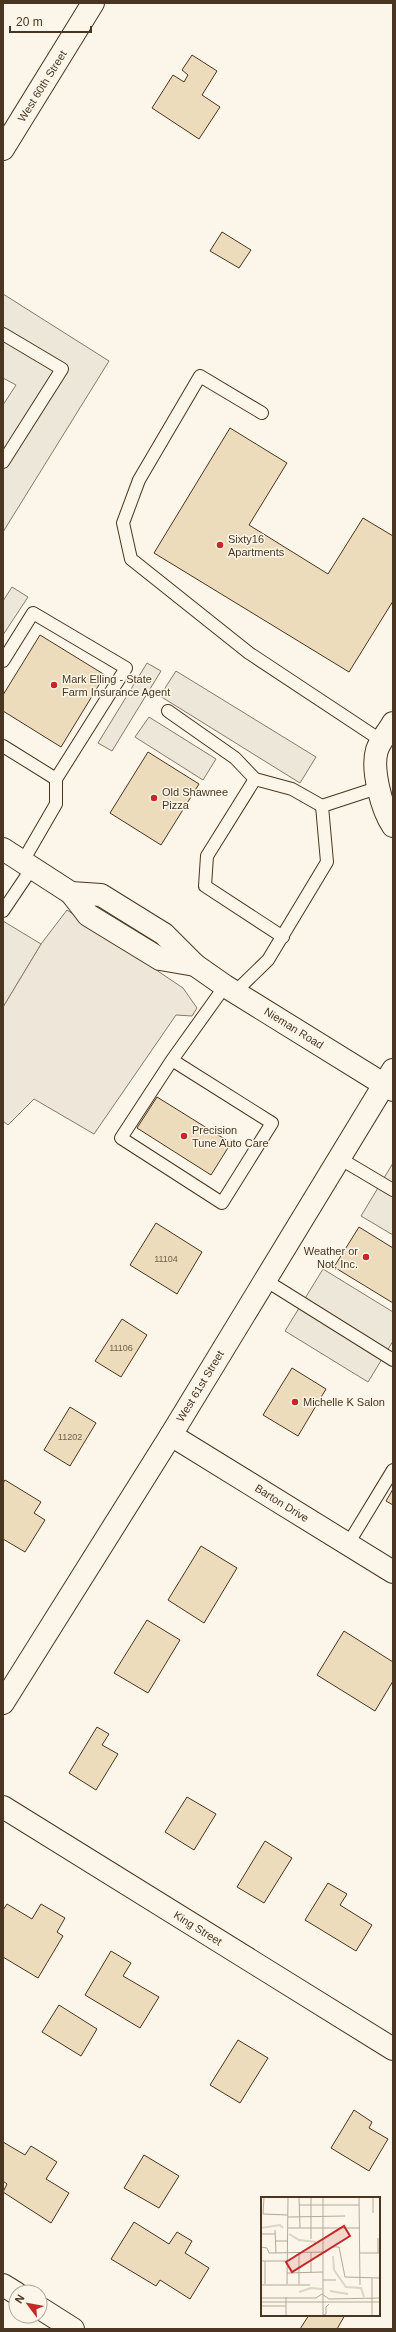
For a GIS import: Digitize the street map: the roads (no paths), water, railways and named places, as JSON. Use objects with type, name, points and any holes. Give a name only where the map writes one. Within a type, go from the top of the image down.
[{"type":"street","name":"West 60th Street","points":[[3,149],[93,3]]},
{"type":"street","points":[[388,732],[376,751],[377,788],[386,817],[393,826]]},
{"type":"street","name":"Nieman Road","points":[[3,849],[71,893],[101,895],[164,934],[195,965],[230,989],[390,1081]]},
{"type":"street","name":"West 61st Street","points":[[7,1690],[171,1434],[339,1158],[390,1081]]},
{"type":"street","name":"Barton Drive","points":[[171,1434],[393,1572]]},
{"type":"street","name":"King Street","points":[[3,1807],[393,2049]]},
{"type":"street","points":[[48,2313],[73,2329]]},
{"type":"lane","points":[[3,334],[62,369],[3,462]]},
{"type":"lane","points":[[262,413],[200,376],[139,480],[123,523],[131,558],[249,653],[388,732]]},
{"type":"lane","points":[[3,661],[33,613],[126,668],[56,779],[56,804],[28,864],[3,911]]},
{"type":"lane","points":[[168,711],[235,758],[255,779],[292,789],[322,806],[377,788]]},
{"type":"lane","points":[[3,746],[56,779]]},
{"type":"lane","points":[[255,779],[207,856],[205,886],[283,937]]},
{"type":"lane","points":[[172,1060],[272,1123],[222,1203],[121,1138],[172,1060],[230,989],[268,960],[283,937],[327,862],[322,806]]},
{"type":"lane","points":[[339,1158],[393,1190]]},
{"type":"lane","points":[[265,1280],[393,1360]]},
{"type":"lane","points":[[348,1544],[393,1470]]},
{"type":"place","name":"Sixty16 Apartments","points":[[220,545]]},
{"type":"place","name":"Mark Elling - State Farm Insurance Agent","points":[[54,685]]},
{"type":"place","name":"Old Shawnee Pizza","points":[[154,798]]},
{"type":"place","name":"Precision Tune Auto Care","points":[[184,1136]]},
{"type":"place","name":"Weather or Not, Inc.","points":[[366,1257]]},
{"type":"place","name":"Michelle K Salon","points":[[295,1402]]}]
